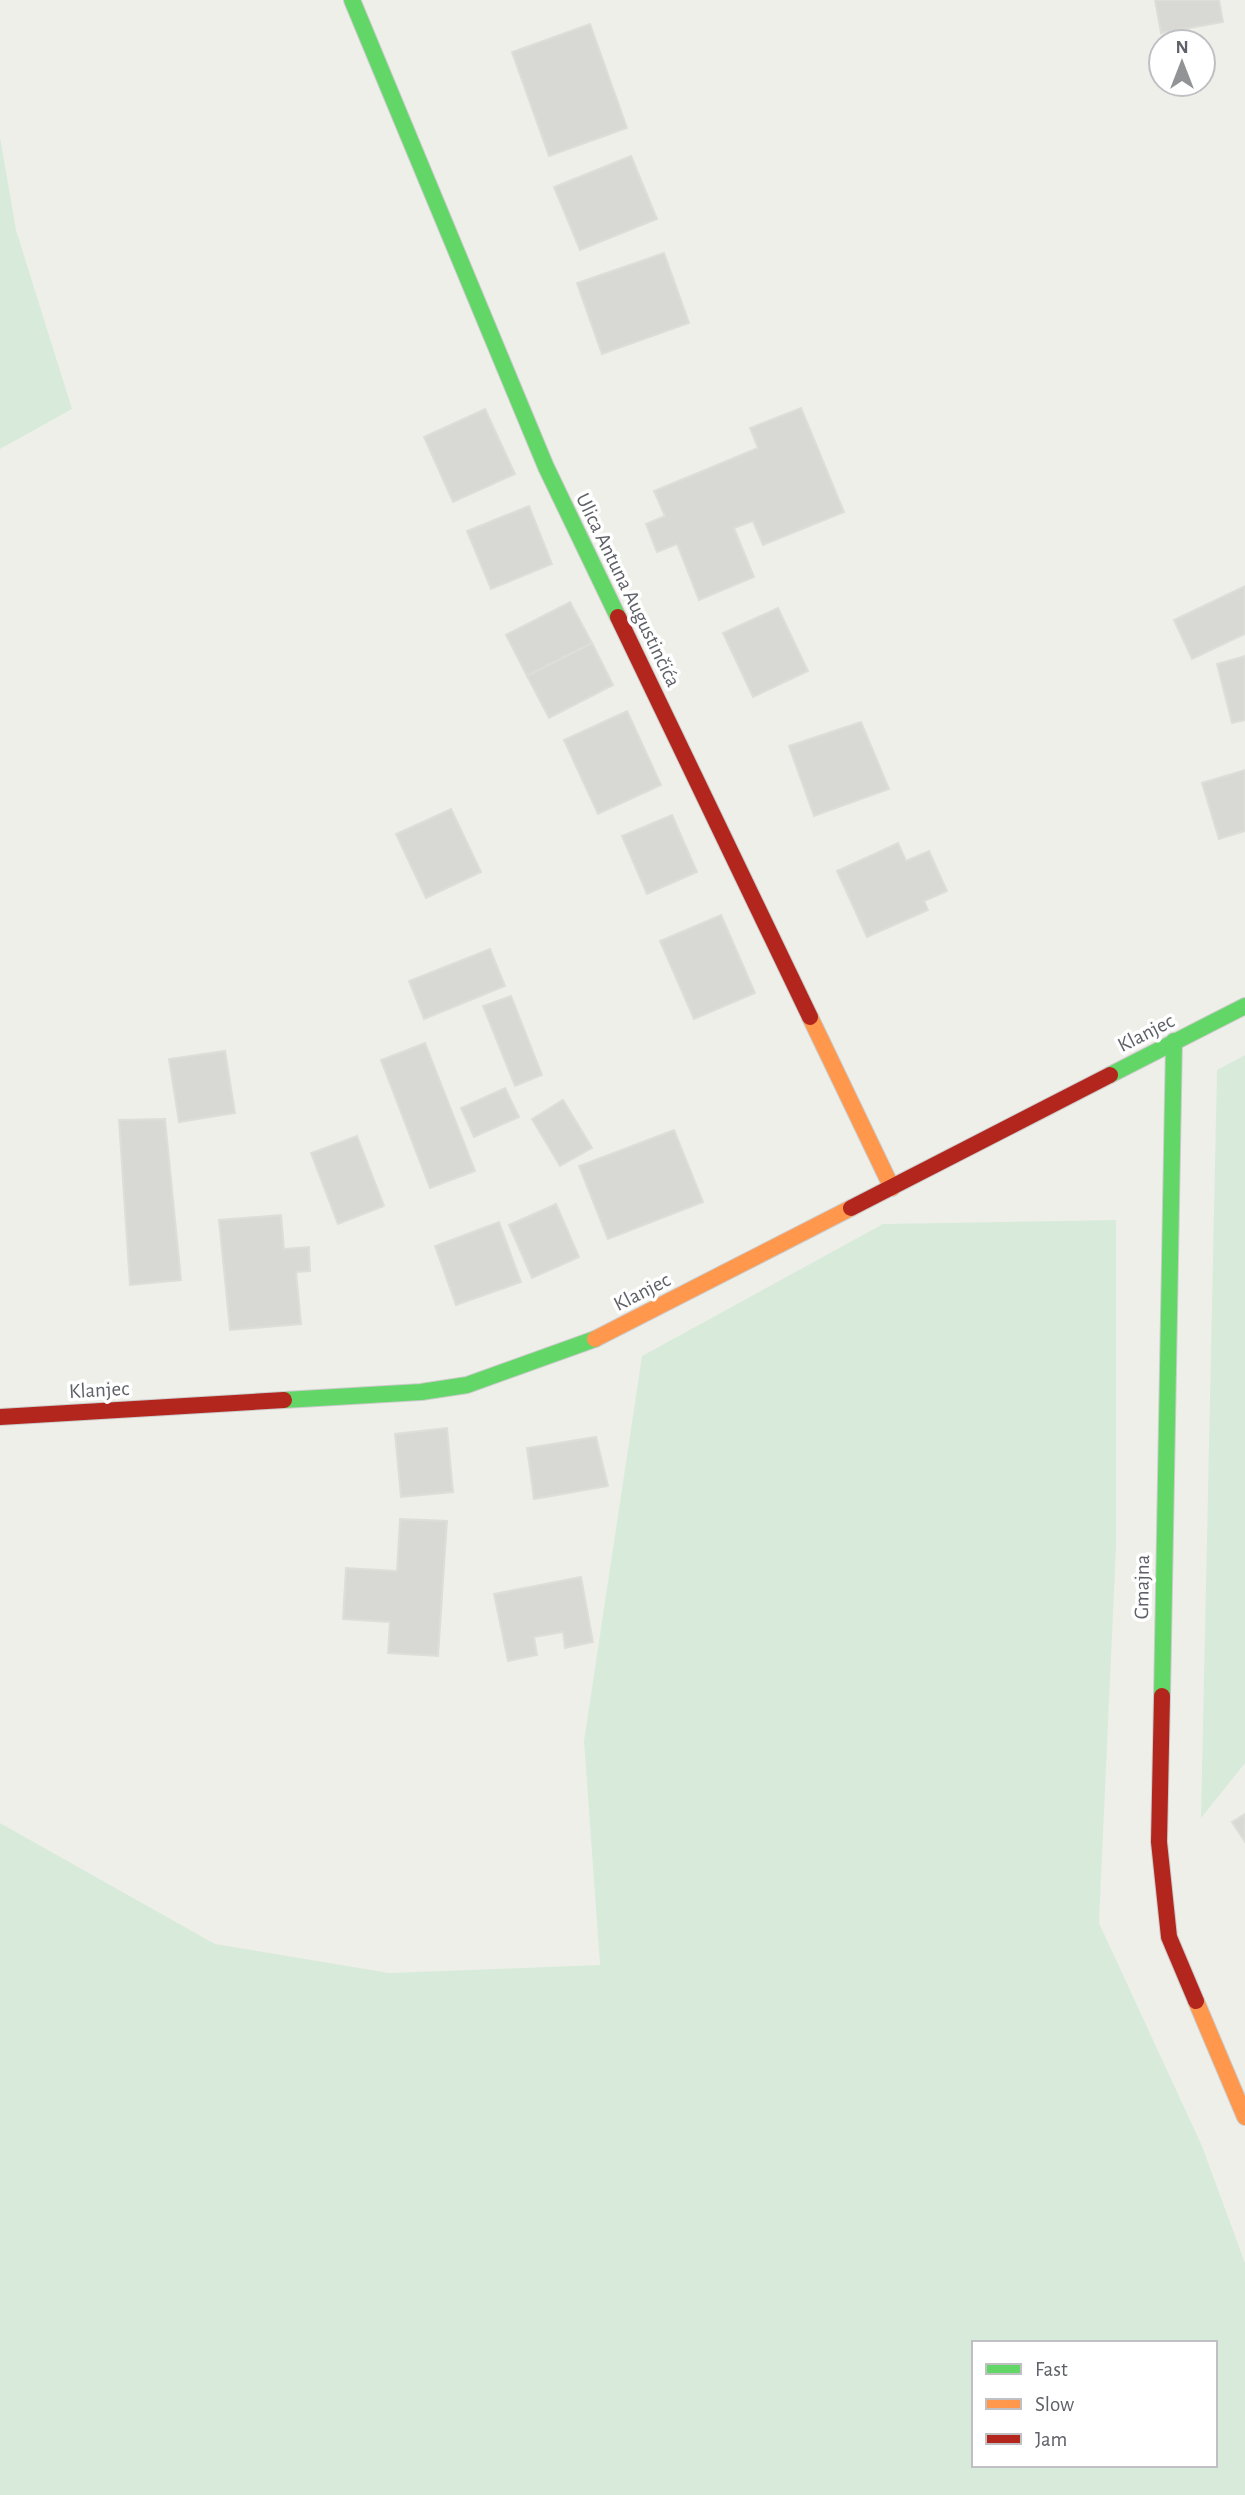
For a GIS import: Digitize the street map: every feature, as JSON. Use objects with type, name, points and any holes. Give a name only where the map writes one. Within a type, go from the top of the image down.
[{"type":"street","name":"Ulica Antuna Augustinčića","points":[[352,0],[546,467],[892,1188]]},
{"type":"street","name":"Klanjec","points":[[0,1417],[421,1392],[467,1385],[590,1342],[1245,1006]]},
{"type":"street","name":"Gmajna","points":[[1174,1041],[1158,1842],[1169,1937],[1245,2117]]},
{"type":"green space","points":[[0,137],[16,230],[72,409],[0,449]]},
{"type":"green space","points":[[1245,1055],[1245,1763],[1201,1818],[1217,1070]]},
{"type":"green space","points":[[1116,1220],[1116,1547],[1099,1923],[1202,2146],[1245,2263],[1245,2495],[0,2495],[0,1823],[215,1944],[389,1973],[600,1965],[584,1741],[642,1356],[883,1224]]},
{"type":"building","points":[[1155,0],[1219,0],[1223,22],[1189,28],[1160,28]]},
{"type":"building","points":[[590,24],[627,128],[549,156],[512,52]]},
{"type":"building","points":[[631,156],[657,219],[580,250],[554,187]]},
{"type":"building","points":[[664,253],[689,323],[602,354],[577,283]]},
{"type":"building","points":[[801,408],[844,512],[763,545],[753,521],[734,528],[754,577],[699,600],[677,544],[657,552],[646,524],[665,516],[654,491],[758,448],[750,428]]},
{"type":"building","points":[[485,409],[515,474],[453,502],[424,437]]},
{"type":"building","points":[[529,506],[552,564],[491,589],[467,531]]},
{"type":"building","points":[[1245,586],[1245,634],[1192,659],[1174,620]]},
{"type":"building","points":[[570,602],[592,643],[527,676],[506,635]]},
{"type":"building","points":[[778,608],[808,671],[753,697],[723,633]]},
{"type":"building","points":[[592,643],[613,685],[549,718],[527,676]]},
{"type":"building","points":[[1245,656],[1245,720],[1232,723],[1217,664]]},
{"type":"building","points":[[627,711],[661,785],[598,814],[564,740]]},
{"type":"building","points":[[861,722],[889,789],[814,816],[789,746]]},
{"type":"building","points":[[1245,770],[1245,831],[1219,839],[1202,783]]},
{"type":"building","points":[[451,809],[481,872],[426,898],[396,834]]},
{"type":"building","points":[[672,815],[697,872],[647,894],[622,836]]},
{"type":"building","points":[[898,843],[906,861],[929,851],[947,891],[924,901],[928,910],[867,937],[837,871]]},
{"type":"building","points":[[721,915],[755,993],[694,1019],[660,941]]},
{"type":"building","points":[[490,949],[505,986],[424,1019],[409,981]]},
{"type":"building","points":[[511,996],[542,1075],[515,1086],[483,1006]]},
{"type":"building","points":[[425,1043],[475,1171],[430,1188],[381,1060]]},
{"type":"building","points":[[225,1051],[235,1113],[179,1122],[169,1059]]},
{"type":"building","points":[[505,1088],[519,1117],[474,1137],[461,1108]]},
{"type":"building","points":[[563,1100],[592,1148],[560,1166],[532,1119]]},
{"type":"building","points":[[165,1119],[181,1280],[130,1285],[119,1120]]},
{"type":"building","points":[[674,1130],[703,1202],[608,1239],[579,1166]]},
{"type":"building","points":[[357,1136],[384,1206],[338,1224],[311,1153]]},
{"type":"building","points":[[556,1204],[579,1257],[532,1278],[509,1225]]},
{"type":"building","points":[[281,1215],[284,1249],[309,1247],[310,1271],[296,1272],[301,1324],[230,1330],[219,1220]]},
{"type":"building","points":[[499,1222],[521,1282],[456,1305],[435,1246]]},
{"type":"building","points":[[447,1428],[453,1492],[401,1497],[395,1434]]},
{"type":"building","points":[[596,1437],[608,1486],[534,1499],[527,1448]]},
{"type":"building","points":[[400,1519],[447,1521],[438,1656],[388,1653],[390,1622],[343,1619],[346,1568],[397,1571]]},
{"type":"building","points":[[581,1577],[593,1642],[565,1648],[563,1632],[534,1637],[537,1655],[508,1661],[494,1594]]},
{"type":"building","points":[[1245,1814],[1245,1842],[1232,1822]]},
{"type":"traffic: fast","points":[[352,0],[546,467],[618,617]]},
{"type":"traffic: fast","points":[[1110,1075],[1245,1006]]},
{"type":"traffic: fast","points":[[1162,1696],[1174,1041]]},
{"type":"traffic: fast","points":[[284,1400],[421,1392],[467,1385],[595,1339]]},
{"type":"traffic: slow","points":[[810,1017],[892,1188]]},
{"type":"traffic: slow","points":[[595,1339],[851,1208]]},
{"type":"traffic: slow","points":[[1196,2001],[1245,2117]]},
{"type":"traffic: jam","points":[[618,617],[810,1017]]},
{"type":"traffic: jam","points":[[851,1208],[1110,1075]]},
{"type":"traffic: jam","points":[[0,1417],[284,1400]]},
{"type":"traffic: jam","points":[[1162,1696],[1159,1842],[1169,1937],[1196,2001]]}]
